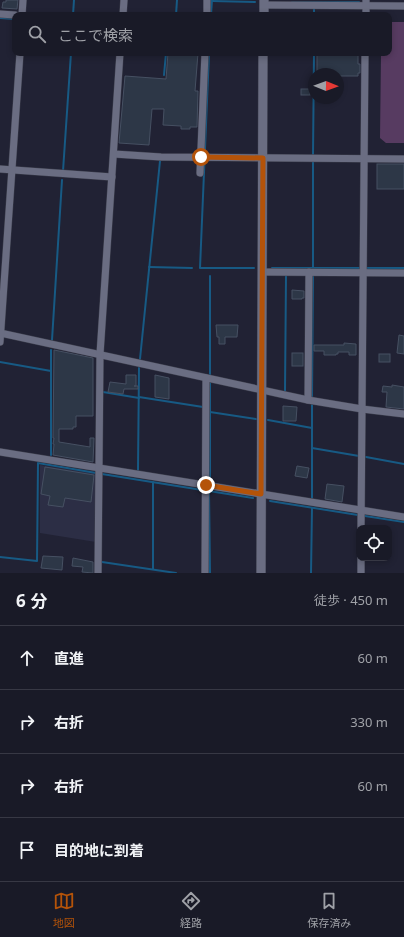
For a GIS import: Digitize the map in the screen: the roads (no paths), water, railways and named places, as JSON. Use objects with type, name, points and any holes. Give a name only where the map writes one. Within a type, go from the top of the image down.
[{"type":"street","points":[[22,12],[23,0]]},
{"type":"street","points":[[123,12],[124,0]]},
{"type":"street","points":[[207,0],[207,12]]},
{"type":"street","points":[[264,7],[366,3],[404,6]]},
{"type":"street","points":[[0,14],[12,15]]},
{"type":"street","points":[[0,342],[20,56]]},
{"type":"street","points":[[98,573],[100,354],[120,56]]},
{"type":"street","points":[[200,173],[203,157],[205,56]]},
{"type":"street","points":[[261,573],[263,56]]},
{"type":"street","points":[[361,525],[365,56]]},
{"type":"street","points":[[114,154],[160,158],[404,159]]},
{"type":"street","points":[[0,170],[112,177]]},
{"type":"street","points":[[262,272],[404,273]]},
{"type":"street","points":[[308,400],[309,272]]},
{"type":"street","points":[[1,333],[308,400],[404,414]]},
{"type":"street","points":[[205,573],[206,378]]},
{"type":"street","points":[[0,452],[404,517]]},
{"type":"street","points":[[361,561],[361,573]]},
{"type":"waterway","points":[[73,12],[74,0]]},
{"type":"waterway","points":[[176,12],[177,0]]},
{"type":"waterway","points":[[211,12],[212,0]]},
{"type":"waterway","points":[[212,1],[255,2]]},
{"type":"waterway","points":[[292,2],[359,2]]},
{"type":"waterway","points":[[0,18],[12,19]]},
{"type":"waterway","points":[[63,171],[71,56]]},
{"type":"waterway","points":[[164,75],[166,56]]},
{"type":"waterway","points":[[209,56],[200,268],[254,268]]},
{"type":"waterway","points":[[313,155],[314,56]]},
{"type":"waterway","points":[[140,359],[160,161]]},
{"type":"waterway","points":[[313,162],[313,270]]},
{"type":"waterway","points":[[52,340],[62,180]]},
{"type":"waterway","points":[[149,267],[192,268]]},
{"type":"waterway","points":[[272,268],[360,268]]},
{"type":"waterway","points":[[367,268],[404,268]]},
{"type":"waterway","points":[[210,276],[210,375]]},
{"type":"waterway","points":[[285,391],[286,276]]},
{"type":"waterway","points":[[312,397],[313,276]]},
{"type":"waterway","points":[[51,350],[51,455]]},
{"type":"waterway","points":[[0,362],[51,371]]},
{"type":"waterway","points":[[138,470],[139,368]]},
{"type":"waterway","points":[[210,383],[210,483]]},
{"type":"waterway","points":[[103,392],[139,398]]},
{"type":"waterway","points":[[139,397],[203,407]]},
{"type":"waterway","points":[[312,405],[312,498]]},
{"type":"waterway","points":[[210,412],[256,419]]},
{"type":"waterway","points":[[268,420],[312,428]]},
{"type":"waterway","points":[[312,448],[359,456]]},
{"type":"waterway","points":[[366,457],[404,464]]},
{"type":"waterway","points":[[0,557],[37,561],[38,463],[96,473]]},
{"type":"waterway","points":[[102,474],[202,490]]},
{"type":"waterway","points":[[153,482],[153,569]]},
{"type":"waterway","points":[[210,573],[209,491],[253,498]]},
{"type":"waterway","points":[[270,501],[358,515]]},
{"type":"waterway","points":[[311,573],[312,508]]},
{"type":"waterway","points":[[365,516],[404,522]]},
{"type":"waterway","points":[[102,562],[176,573]]}]
